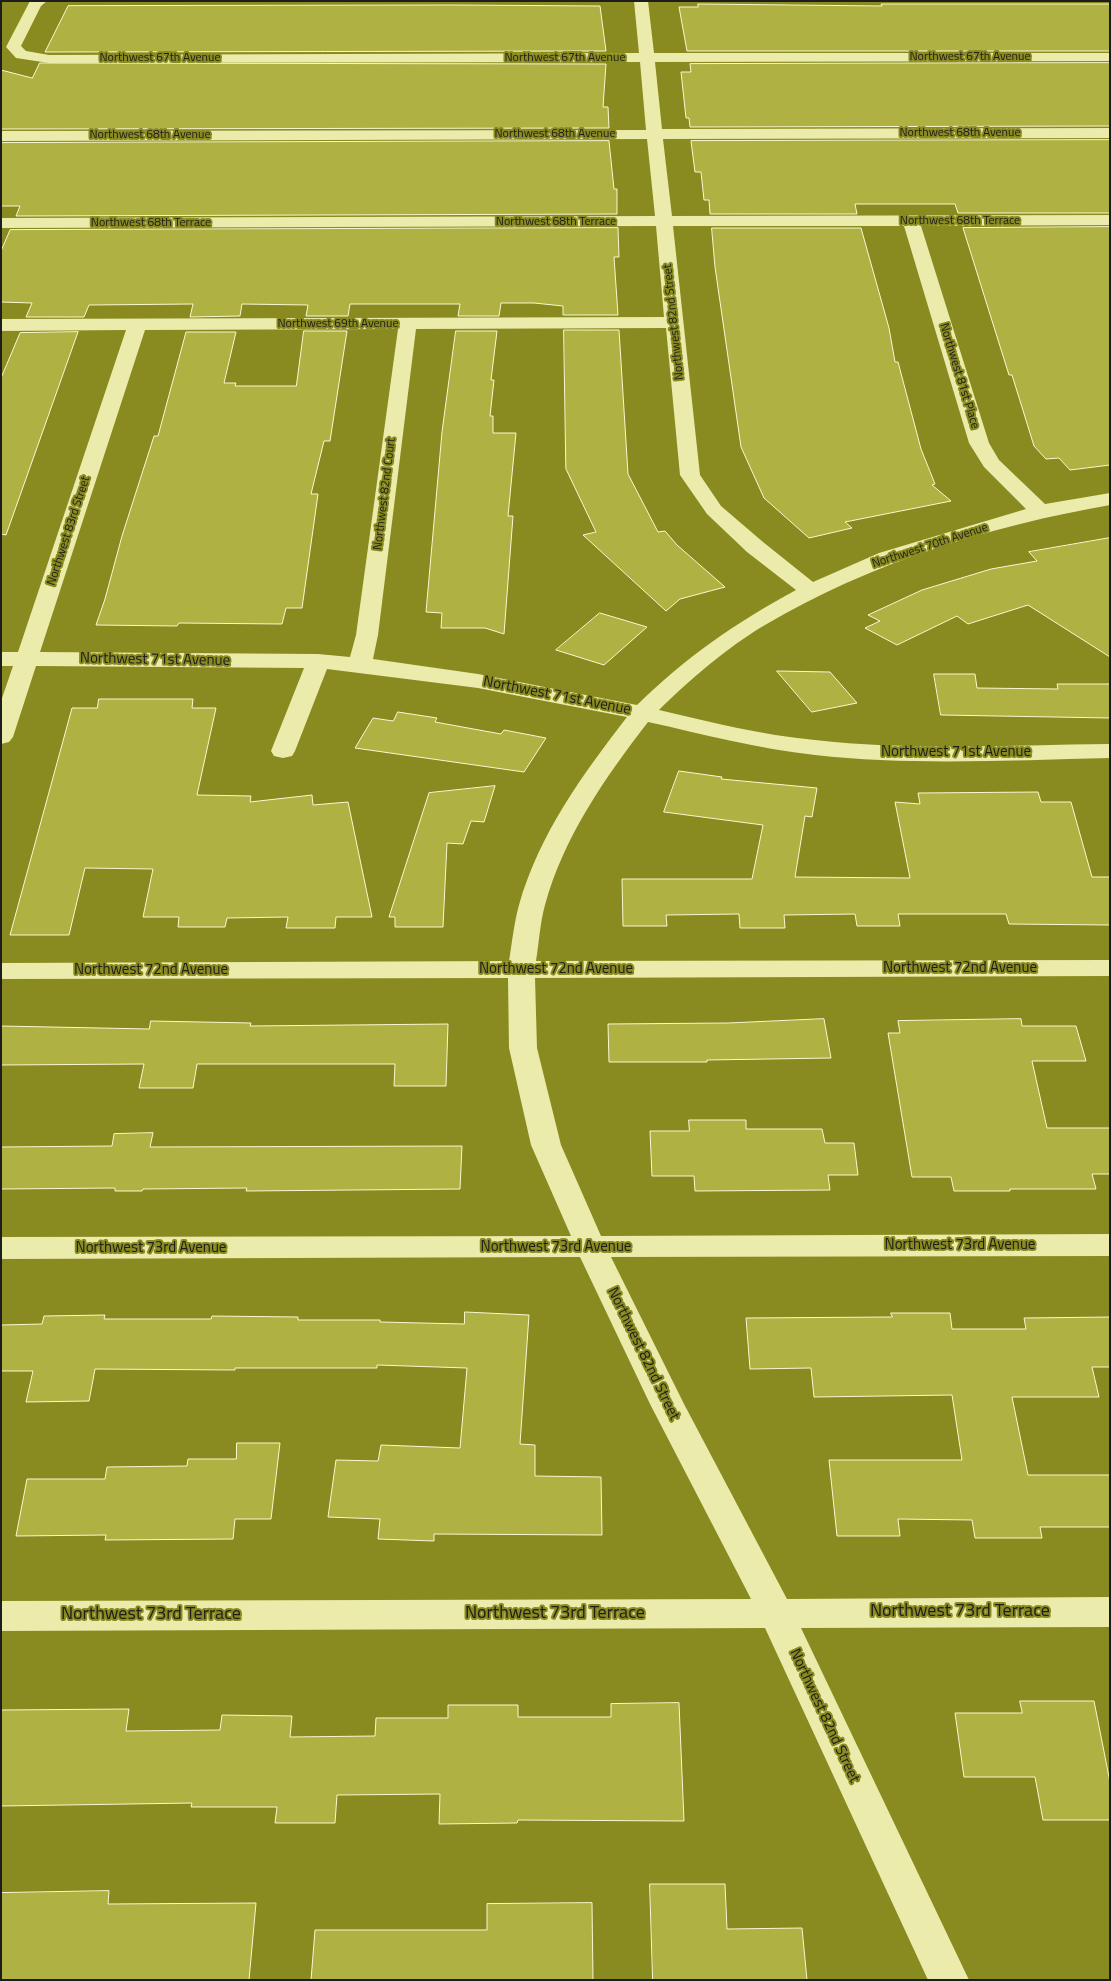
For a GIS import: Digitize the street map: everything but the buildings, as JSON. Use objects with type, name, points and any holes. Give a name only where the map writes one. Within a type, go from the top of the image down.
[{"type":"street","name":"Northwest 67th Avenue","points":[[40,1],[35,4],[13,47],[21,55],[49,59],[1110,57]]},
{"type":"street","name":"Northwest 82nd Street","points":[[641,1],[690,475],[714,510],[755,547],[811,591]]},
{"type":"street","name":"Northwest 68th Avenue","points":[[1,136],[1110,133]]},
{"type":"street","name":"Northwest 68th Terrace","points":[[1,223],[1110,220]]},
{"type":"street","name":"Northwest 81st Place","points":[[911,221],[979,442],[991,463],[1040,511]]},
{"type":"street","name":"Northwest 69th Avenue","points":[[1,324],[675,322]]},
{"type":"street","name":"Northwest 82nd Court","points":[[360,664],[367,635],[408,323]]},
{"type":"street","name":"Northwest 83rd Street","points":[[1,737],[137,325]]},
{"type":"street","name":"Northwest 70th Avenue","points":[[642,713],[679,677],[748,627],[811,591],[887,558],[1040,511],[1110,498]]},
{"type":"street","name":"Northwest 71st Avenue","points":[[1,659],[318,661],[360,664],[449,675],[642,713],[729,735],[816,748],[903,753],[1110,752]]},
{"type":"street","points":[[282,751],[318,661]]},
{"type":"street","name":"Northwest 82nd Street","points":[[642,713],[600,768],[556,840],[532,905],[521,969],[523,1048],[546,1145],[591,1247],[667,1404],[776,1613],[949,1980]]},
{"type":"street","name":"Northwest 72nd Avenue","points":[[1,971],[1110,968]]},
{"type":"street","name":"Northwest 73rd Avenue","points":[[1,1248],[1110,1245]]},
{"type":"street","name":"Northwest 73rd Terrace","points":[[1,1616],[1110,1612]]}]
